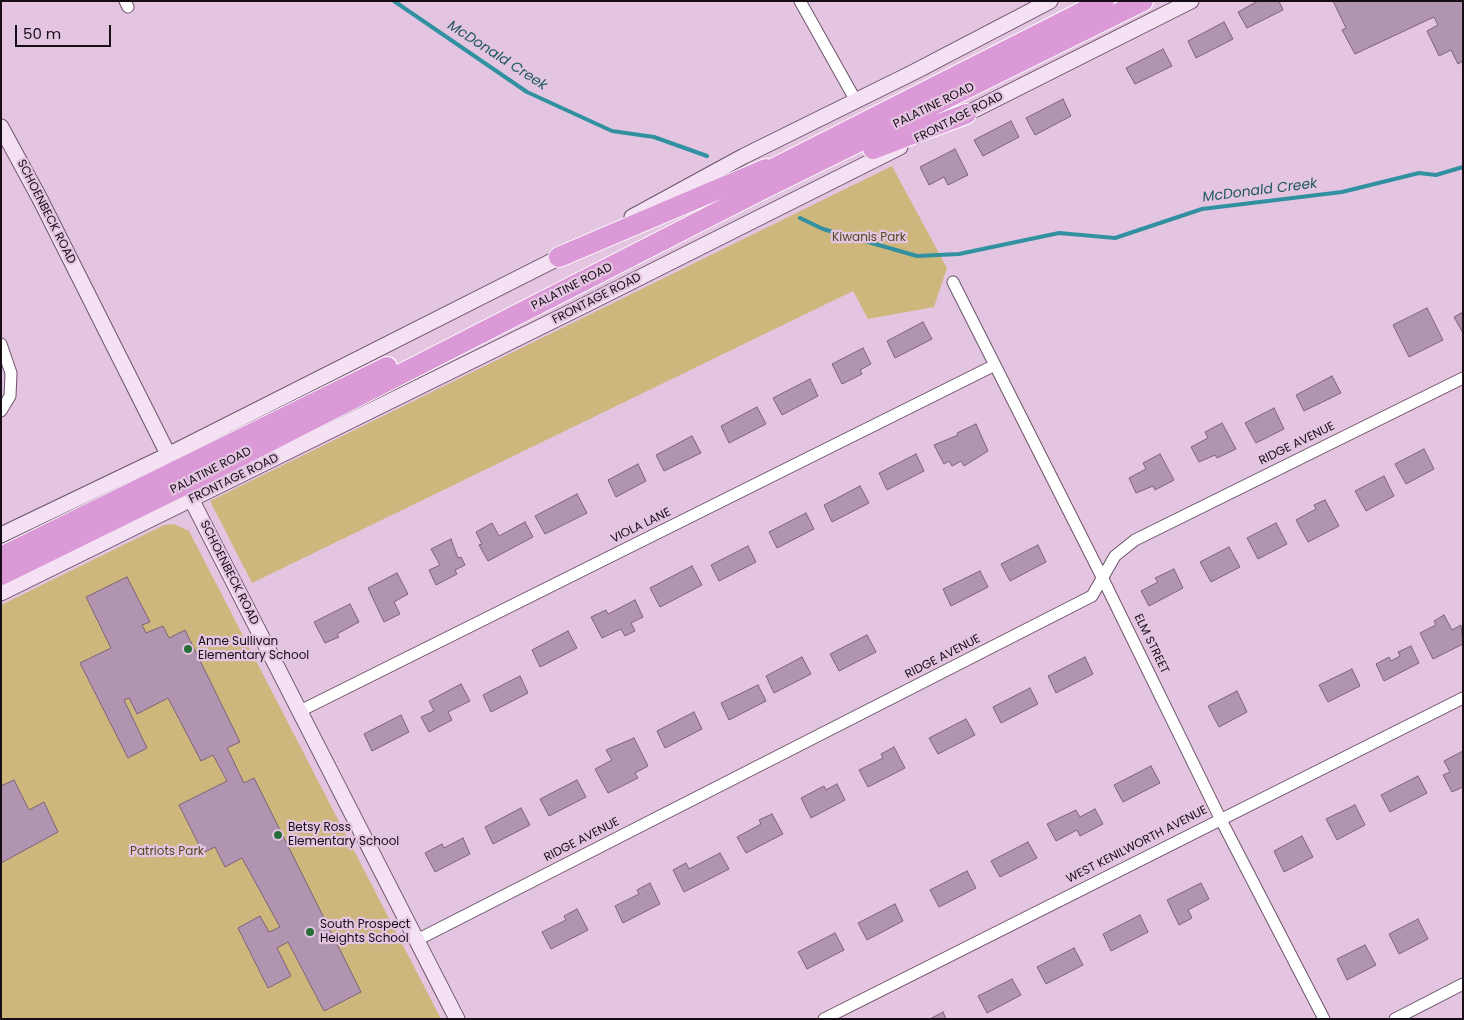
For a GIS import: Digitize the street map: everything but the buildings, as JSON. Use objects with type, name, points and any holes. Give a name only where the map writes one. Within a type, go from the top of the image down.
[{"type":"highway","name":"PALATINE ROAD","points":[[1,575],[379,370],[1104,1]]},
{"type":"highway","name":"PALATINE ROAD","points":[[1,557],[180,478],[1143,1]]},
{"type":"highway","points":[[759,191],[966,114]]},
{"type":"highway","points":[[560,257],[804,153]]},
{"type":"street","points":[[800,1],[856,101]]},
{"type":"street","name":"FRONTAGE ROAD","points":[[1,593],[180,478],[560,257],[744,156],[856,101],[1050,1]]},
{"type":"street","name":"FRONTAGE ROAD","points":[[1,535],[180,478],[966,114],[1191,1]]},
{"type":"street","name":"SCHOENBECK ROAD","points":[[1,127],[40,199],[180,478],[457,1019]]},
{"type":"street","name":"ELM STREET","points":[[953,282],[1102,576],[1220,818],[1324,1019]]},
{"type":"street","points":[[1,344],[11,373],[10,396],[1,411]]},
{"type":"street","name":"VIOLA LANE","points":[[300,711],[995,365]]},
{"type":"street","name":"RIDGE AVENUE","points":[[417,940],[1092,596],[1115,556],[1135,540],[1463,378]]},
{"type":"street","name":"WEST KENILWORTH AVENUE","points":[[824,1019],[1220,818],[1463,698]]},
{"type":"street","points":[[1395,1019],[1463,984]]},
{"type":"green space","name":"Kiwanis Park","points":[[892,166],[947,268],[934,307],[868,319],[853,291],[252,583],[210,501]]},
{"type":"green space","name":"Patriots Park","points":[[174,524],[189,531],[441,1019],[1,1019],[1,605],[164,525]]},
{"type":"waterway","name":"McDonald Creek","points":[[394,1],[527,92],[612,131],[654,137],[707,156]]},
{"type":"waterway","name":"McDonald Creek","points":[[800,218],[823,229],[917,256],[959,254],[1059,233],[1115,238],[1202,209],[1342,192],[1419,173],[1436,175],[1463,167]]},
{"type":"place","name":"Anne Sullivan Elementary School","points":[[188,649]]},
{"type":"place","name":"Betsy Ross Elementary School","points":[[278,835]]},
{"type":"place","name":"South Prospect Heights School","points":[[310,932]]}]
